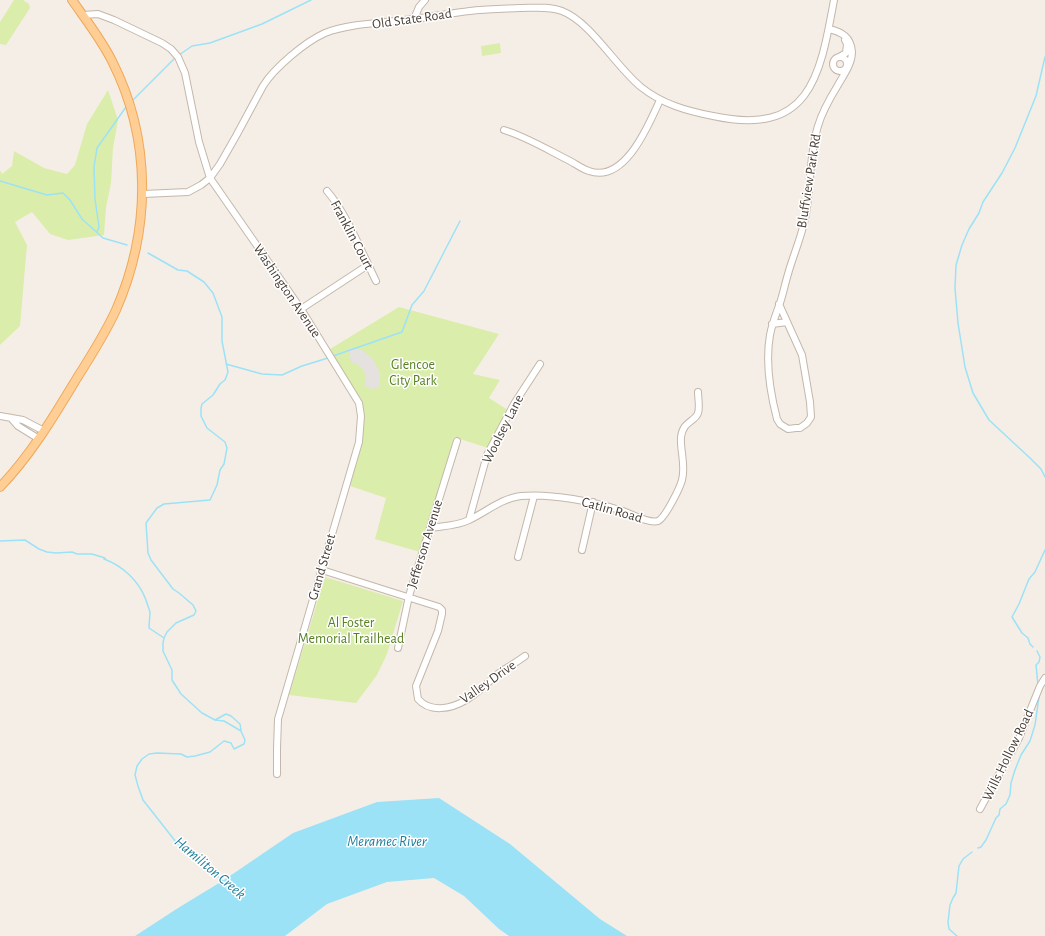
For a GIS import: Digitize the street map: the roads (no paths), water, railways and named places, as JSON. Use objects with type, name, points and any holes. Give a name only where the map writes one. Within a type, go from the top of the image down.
[{"type":"main road","points":[[0,487],[22,462],[44,431],[98,344],[122,295],[136,248],[141,220],[143,194],[138,138],[126,92],[108,53],[72,0]]},
{"type":"street","points":[[414,19],[419,7],[425,0]]},
{"type":"street","name":"Old State Road","points":[[143,194],[188,192],[201,186],[210,178],[229,148],[266,80],[291,56],[317,37],[339,29],[487,9],[537,7],[562,11],[574,17],[581,23],[634,81],[660,100],[680,108],[731,120],[746,121],[760,120],[784,113],[799,101],[813,81],[832,30],[834,0]]},
{"type":"street","name":"Washington Avenue","points":[[83,15],[98,14],[114,20],[162,43],[171,49],[178,57],[185,73],[199,142],[210,178],[301,310],[357,399],[360,407]]},
{"type":"street","points":[[832,30],[845,40],[847,44],[846,53],[834,61],[839,83]]},
{"type":"street","name":"Bluffview Park Rd","points":[[780,304],[802,355],[810,402],[810,417],[807,423],[800,428],[788,429],[780,424],[777,419],[768,379],[768,351],[772,324],[780,304],[805,220],[810,190],[813,144],[818,125],[828,101],[846,69],[852,53],[848,39],[845,35],[832,30]]},
{"type":"street","points":[[835,68],[840,70],[846,67],[847,63],[845,59],[839,57]]},
{"type":"street","points":[[504,130],[521,136],[589,171],[605,172],[618,166],[630,154],[649,124],[660,100]]},
{"type":"street","name":"Franklin Court","points":[[327,191],[342,212],[376,281]]},
{"type":"street","points":[[301,310],[368,264]]},
{"type":"street","points":[[772,324],[787,322]]},
{"type":"street","name":"Woolsey Lane","points":[[469,520],[487,456],[514,404],[540,364]]},
{"type":"street","name":"Catlin Road","points":[[430,528],[459,524],[504,501],[522,496],[554,497],[593,502],[653,522],[661,519],[678,491],[682,480],[684,468],[681,435],[685,425],[698,413],[698,392]]},
{"type":"street","name":"Grand Street","points":[[277,774],[276,749],[278,719],[359,442],[361,416],[360,407]]},
{"type":"street","points":[[0,416],[22,420],[44,431]]},
{"type":"street","points":[[11,418],[18,426],[38,439]]},
{"type":"street","name":"Jefferson Avenue","points":[[398,648],[409,596],[457,441]]},
{"type":"street","points":[[518,557],[534,496]]},
{"type":"street","points":[[582,550],[593,502]]},
{"type":"street","points":[[322,570],[409,596]]},
{"type":"street","name":"Valley Drive","points":[[409,596],[439,607],[442,610],[438,631],[416,686],[418,699],[427,707],[441,708],[466,700],[500,673],[525,656]]},
{"type":"street","name":"Wills Hollow Road","points":[[980,809],[1013,750],[1040,686],[1045,678]]},
{"type":"water","name":"Meramec River","points":[[439,798],[510,844],[600,919],[627,936],[509,936],[499,929],[464,896],[434,878],[387,882],[327,904],[285,936],[135,936],[224,880],[293,833],[377,802]]},
{"type":"waterway","points":[[179,55],[192,46],[210,43],[262,24],[311,0]]},
{"type":"waterway","points":[[132,101],[176,57]]},
{"type":"waterway","points":[[1045,57],[1036,96],[1015,148],[1002,173],[983,202],[979,213],[969,229],[962,245],[956,265],[955,288],[958,323],[965,367],[973,393],[989,420],[1041,469],[1045,477]]},
{"type":"waterway","points":[[97,232],[99,227],[95,199],[94,167],[97,148],[126,107]]},
{"type":"waterway","name":"Hamiliton Creek","points":[[0,181],[47,195],[63,193],[70,200],[82,219],[103,238],[127,245]]},
{"type":"waterway","points":[[333,356],[402,332],[412,305],[424,291],[460,221]]},
{"type":"waterway","name":"Hamiliton Creek","points":[[148,253],[178,270],[187,271],[204,282],[213,293],[222,317],[222,341],[228,372],[225,380],[220,384],[213,395],[202,404],[201,408],[201,416],[207,428],[225,442],[227,448],[224,464],[220,470],[217,485],[210,500],[164,504],[157,508],[146,523],[148,553],[151,560],[173,589],[193,605],[196,611],[194,615],[176,623],[167,632],[164,638],[163,651],[172,670],[172,680],[181,694],[202,713],[215,720],[224,721],[241,731],[245,740],[244,744],[234,749],[231,743],[224,741],[210,752],[195,756],[187,757],[181,754],[149,754],[142,759],[137,766],[135,775],[143,800],[176,842],[223,881]]},
{"type":"waterway","points":[[226,364],[262,374],[282,375],[302,366],[328,358]]},
{"type":"waterway","points":[[0,541],[25,540],[47,552],[92,554],[105,558],[104,559],[124,570],[135,581],[143,593],[150,612],[149,628],[164,638]]},
{"type":"waterway","points":[[1033,647],[1012,617],[1029,579],[1035,572],[1045,550]]},
{"type":"waterway","points":[[1037,651],[1040,657],[1039,662],[1036,665],[1038,685]]},
{"type":"waterway","points":[[978,848],[981,847],[986,840],[996,818],[999,815],[1000,809],[1006,804],[1010,795],[1011,783],[1015,770],[1021,755],[1030,741],[1035,725],[1039,697]]},
{"type":"waterway","points":[[215,720],[226,714],[231,716],[240,724],[241,730]]},
{"type":"waterway","points":[[957,936],[949,929],[948,922],[950,905],[956,893],[959,866],[963,859],[972,852]]},
{"type":"park label","name":"Glencoe City Park","points":[[413,374]]},
{"type":"park label","name":"Al Foster Memorial Trailhead","points":[[351,632]]}]
